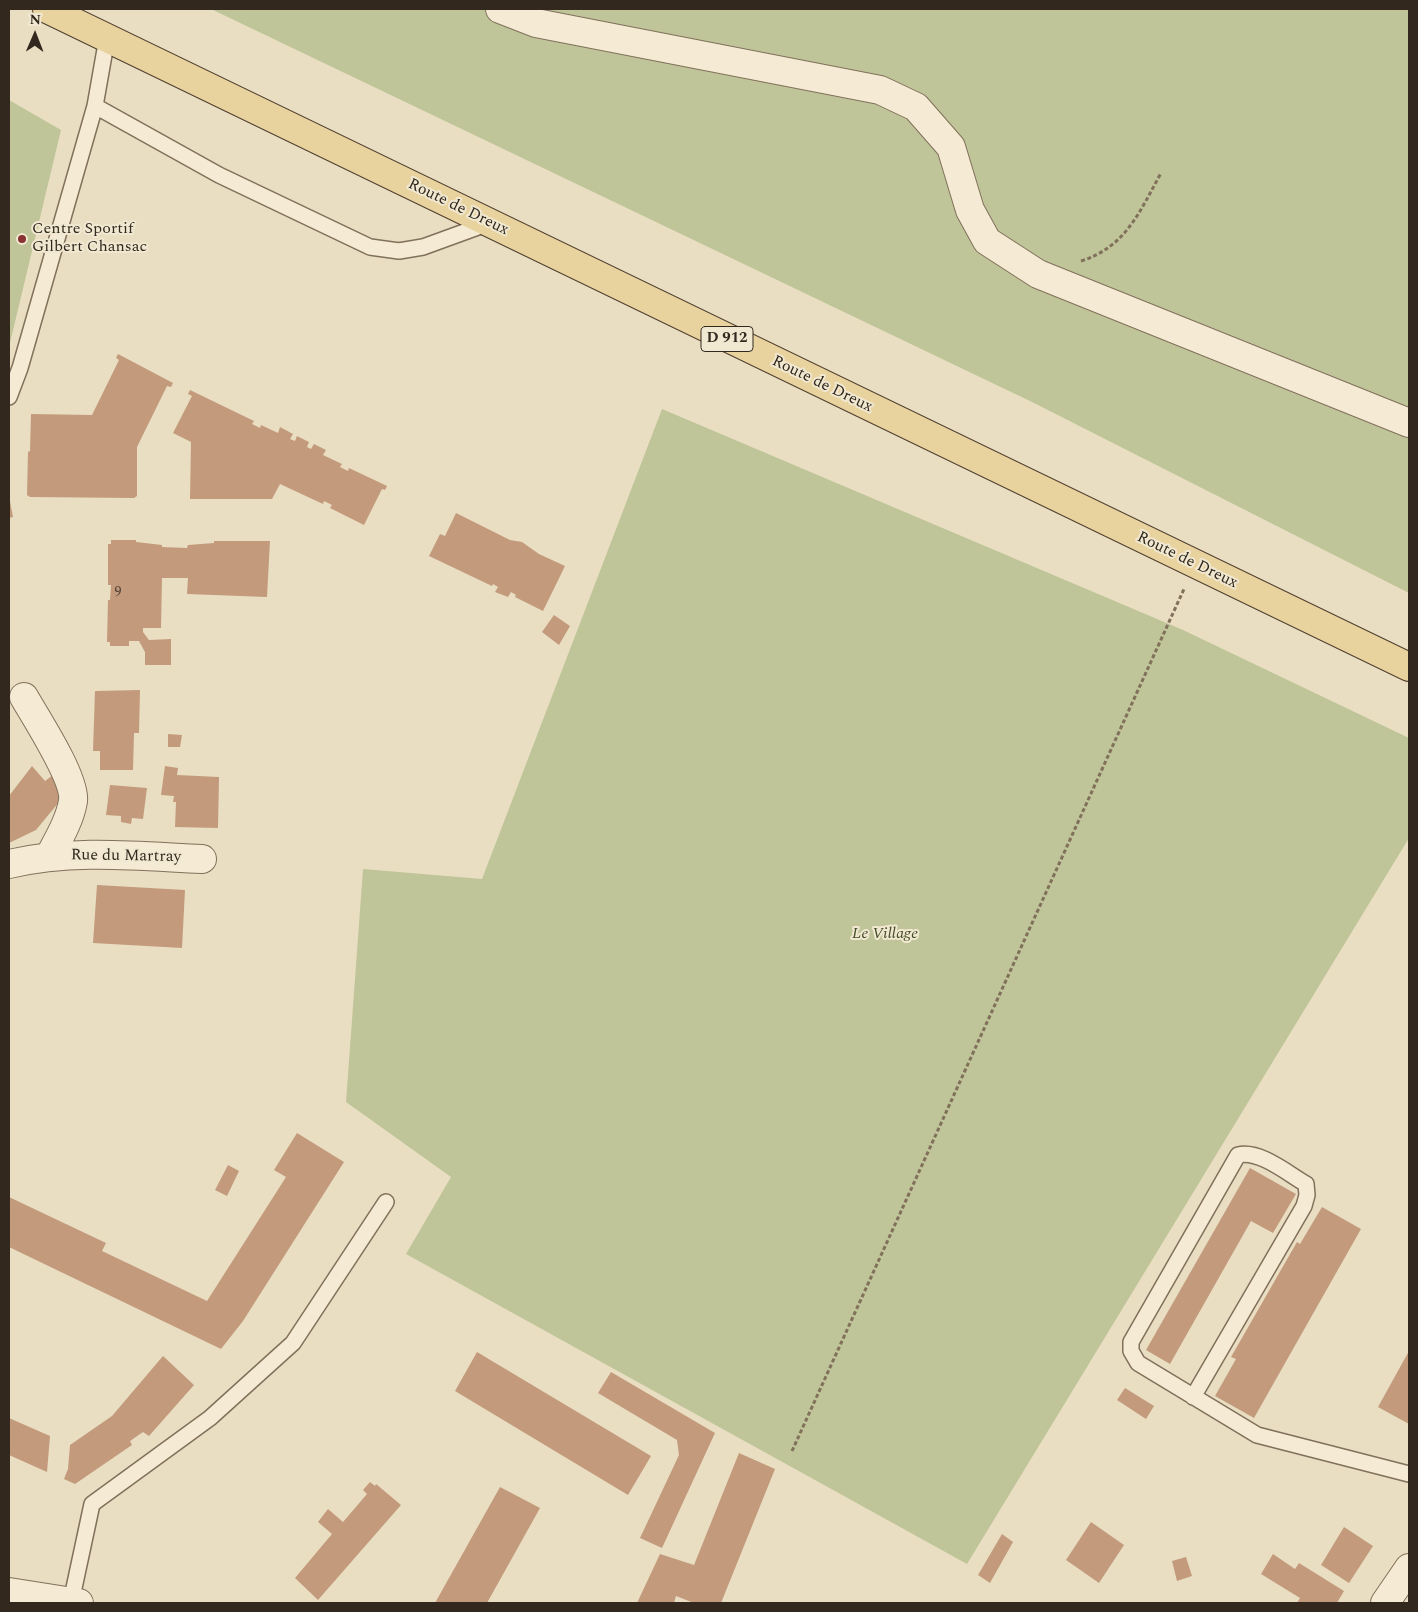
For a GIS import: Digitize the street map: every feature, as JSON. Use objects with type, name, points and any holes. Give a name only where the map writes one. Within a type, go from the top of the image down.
[{"type":"main road","name":"Route de Dreux","points":[[47,9],[1409,667]]},
{"type":"street","points":[[500,9],[536,23],[880,90],[916,107],[951,147],[970,210],[987,241],[1038,274],[1409,423]]},
{"type":"street","name":"Rue du Martray","points":[[24,697],[68,776],[73,800],[63,829],[49,857]]},
{"type":"street","name":"Rue du Martray","points":[[9,864],[86,853],[202,859]]},
{"type":"street","points":[[1386,1603],[1409,1568]]},
{"type":"street","points":[[9,1592],[75,1602]]},
{"type":"lane","points":[[9,397],[20,368],[95,106],[107,38]]},
{"type":"lane","points":[[95,106],[219,175],[370,247],[399,251],[423,247],[488,223]]},
{"type":"lane","points":[[1193,1397],[1304,1206],[1307,1195],[1306,1184],[1259,1157],[1247,1153],[1238,1155],[1131,1342],[1131,1351],[1138,1363],[1193,1397],[1257,1435],[1409,1474]]},
{"type":"lane","points":[[75,1602],[92,1504],[210,1418],[294,1343],[386,1202]]},
{"type":"path","points":[[1038,274],[1094,257],[1116,243],[1132,225],[1161,173]]},
{"type":"path","points":[[792,1452],[1195,565]]},
{"type":"green space","points":[[211,9],[1409,9],[1409,593],[1032,402]]},
{"type":"green space","name":"Centre Sportif Gilbert Chansac","points":[[9,100],[61,130],[9,347]]},
{"type":"green space","name":"Le Village","points":[[662,409],[1183,630],[1409,738],[1409,838],[967,1564],[406,1254],[451,1177],[346,1102],[363,869],[482,879]]},
{"type":"building","points":[[118,354],[173,383],[171,387],[167,386],[137,447],[137,496],[134,498],[30,497],[27,495],[31,414],[92,415],[119,360],[116,358]]},
{"type":"building","points":[[190,390],[254,421],[252,424],[260,428],[261,425],[278,433],[280,427],[293,434],[290,439],[295,441],[297,436],[309,442],[307,447],[311,449],[314,444],[326,450],[323,455],[342,464],[340,467],[348,471],[349,468],[387,486],[385,490],[382,489],[364,525],[330,508],[332,505],[324,501],[323,504],[280,484],[272,499],[190,499],[191,442],[173,433],[192,396],[188,394]]},
{"type":"building","points":[[9,496],[13,517],[9,518]]},
{"type":"building","points":[[456,513],[510,540],[522,542],[539,554],[565,566],[543,611],[515,597],[516,595],[511,592],[508,597],[495,592],[498,587],[493,584],[492,586],[429,556],[440,534],[445,536]]},
{"type":"building","points":[[111,540],[136,540],[136,542],[162,545],[162,547],[187,548],[188,545],[214,543],[214,541],[270,541],[267,597],[187,594],[188,578],[162,578],[161,628],[143,628],[143,632],[149,640],[171,639],[171,665],[145,665],[145,652],[139,641],[129,641],[129,646],[110,646],[110,642],[107,642],[108,600],[110,600],[111,585],[108,585],[108,544],[111,544]]},
{"type":"building","points":[[554,615],[570,626],[559,645],[542,632]]},
{"type":"building","points":[[140,690],[139,733],[134,733],[133,770],[100,770],[100,751],[93,751],[95,691]]},
{"type":"building","points":[[168,734],[182,735],[180,747],[168,747]]},
{"type":"building","points":[[32,766],[45,781],[53,775],[64,796],[36,830],[9,843],[9,796]]},
{"type":"building","points":[[165,766],[178,768],[177,775],[219,777],[218,828],[175,827],[176,802],[173,802],[174,796],[161,795]]},
{"type":"building","points":[[110,785],[147,788],[143,819],[132,818],[131,824],[121,822],[121,816],[106,815]]},
{"type":"building","points":[[97,885],[185,890],[182,948],[93,943]]},
{"type":"building","points":[[297,1133],[344,1162],[243,1321],[221,1349],[9,1247],[9,1197],[106,1243],[102,1251],[207,1301],[286,1177],[274,1170]]},
{"type":"building","points":[[228,1165],[239,1171],[227,1196],[215,1190]]},
{"type":"building","points":[[1250,1168],[1296,1194],[1273,1233],[1251,1221],[1170,1364],[1146,1350]]},
{"type":"building","points":[[1322,1207],[1361,1229],[1254,1418],[1215,1396],[1236,1359],[1231,1357],[1297,1242],[1300,1244]]},
{"type":"building","points":[[1409,1351],[1409,1424],[1378,1407]]},
{"type":"building","points":[[477,1352],[651,1456],[628,1495],[455,1391]]},
{"type":"building","points":[[163,1356],[194,1385],[149,1436],[143,1432],[130,1441],[132,1445],[75,1484],[64,1479],[68,1469],[70,1445],[112,1416]]},
{"type":"building","points":[[611,1372],[715,1433],[662,1548],[640,1538],[679,1455],[677,1440],[598,1393]]},
{"type":"building","points":[[1125,1388],[1154,1406],[1146,1419],[1117,1400]]},
{"type":"building","points":[[9,1418],[50,1436],[47,1472],[9,1455]]},
{"type":"building","points":[[739,1453],[775,1469],[721,1603],[694,1603],[676,1596],[674,1603],[637,1603],[660,1554],[694,1565]]},
{"type":"building","points":[[370,1482],[375,1486],[376,1484],[401,1505],[318,1600],[295,1578],[332,1534],[318,1522],[328,1509],[343,1522],[367,1494],[363,1490]]},
{"type":"building","points":[[500,1487],[540,1508],[487,1603],[435,1603]]},
{"type":"building","points":[[1091,1522],[1124,1545],[1099,1583],[1066,1560]]},
{"type":"building","points":[[1344,1527],[1373,1546],[1349,1583],[1321,1565]]},
{"type":"building","points":[[1002,1534],[1013,1542],[990,1583],[978,1575]]},
{"type":"building","points":[[1273,1554],[1295,1569],[1299,1563],[1344,1591],[1337,1603],[1297,1603],[1300,1598],[1261,1574]]},
{"type":"building","points":[[1186,1557],[1192,1576],[1177,1581],[1172,1561]]},
{"type":"place","name":"Centre Sportif Gilbert Chansac","points":[[22,239]]}]
